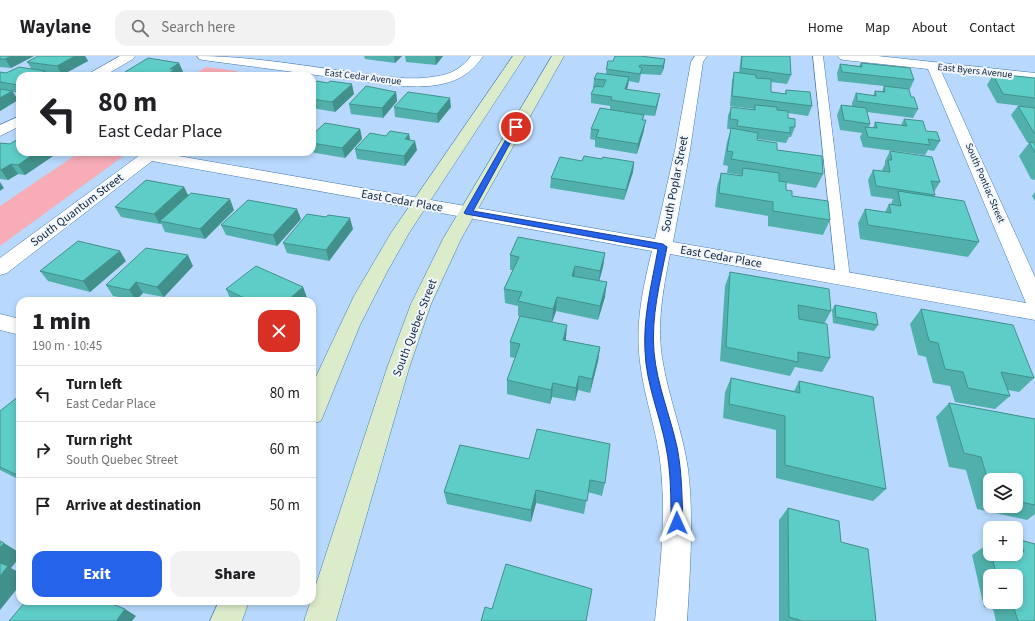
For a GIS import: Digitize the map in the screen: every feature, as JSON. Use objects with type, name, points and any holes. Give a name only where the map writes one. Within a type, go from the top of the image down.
[{"type":"main road","points":[[316,404],[332,364],[363,297],[398,236],[520,56]]},
{"type":"main road","name":"South Quebec Street","points":[[320,621],[406,347],[421,304],[452,239],[558,56]]},
{"type":"main road","points":[[226,621],[232,605]]},
{"type":"street","points":[[102,72],[130,56]]},
{"type":"street","name":"East Cedar Avenue","points":[[203,56],[391,81],[429,81],[448,78],[463,72],[477,56]]},
{"type":"street","name":"South Poplar Street","points":[[671,621],[678,550],[676,477],[671,447],[652,377],[648,334],[649,317],[681,164],[697,62],[701,56]]},
{"type":"street","name":"East Byers Avenue","points":[[844,56],[1035,77]]},
{"type":"street","points":[[258,72],[269,64]]},
{"type":"street","name":"South Pontiac Street","points":[[934,66],[1035,300]]},
{"type":"street","points":[[0,131],[16,122]]},
{"type":"street","name":"South Quantum Street","points":[[0,268],[148,156]]},
{"type":"street","name":"East Cedar Place","points":[[162,156],[468,213],[1035,312]]},
{"type":"street","points":[[0,322],[16,326]]},
{"type":"lane","points":[[818,56],[843,278]]},
{"type":"shaded area","points":[[206,67],[237,71],[237,72],[198,72]]},
{"type":"shaded area","points":[[74,156],[124,156],[0,246],[0,206]]},
{"type":"building","points":[[0,56],[11,56],[5,59],[0,59]]},
{"type":"building","points":[[38,56],[75,56],[57,66],[27,62]]},
{"type":"building","points":[[615,56],[640,56],[665,59],[663,66],[640,65],[639,67],[642,68],[640,74],[606,69],[608,61],[613,61]]},
{"type":"building","points":[[742,56],[790,56],[791,75],[741,68]]},
{"type":"building","points":[[148,58],[179,63],[170,69],[175,69],[171,72],[125,72]]},
{"type":"building","points":[[861,63],[910,68],[914,80],[842,72],[840,64],[862,67]]},
{"type":"building","points":[[19,67],[45,71],[16,72],[16,85],[0,82],[0,72],[6,73]]},
{"type":"building","points":[[734,72],[756,75],[756,78],[771,79],[771,92],[786,94],[786,90],[810,92],[812,106],[732,96]]},
{"type":"building","points":[[597,73],[629,77],[625,89],[660,94],[656,107],[611,100],[612,97],[591,94],[595,86],[603,87],[606,80],[594,79]]},
{"type":"building","points":[[993,75],[1035,78],[1035,98],[1003,94]]},
{"type":"building","points":[[330,81],[352,84],[332,102],[316,100],[316,82],[328,83]]},
{"type":"building","points":[[366,86],[396,92],[382,108],[349,104]]},
{"type":"building","points":[[884,86],[909,89],[911,97],[914,97],[918,109],[857,101],[856,93],[876,96],[875,91],[885,92]]},
{"type":"building","points":[[0,89],[12,91],[0,98]]},
{"type":"building","points":[[408,92],[450,98],[437,114],[394,107]]},
{"type":"building","points":[[755,105],[777,107],[777,110],[788,111],[788,118],[795,119],[795,127],[790,127],[790,133],[737,126],[738,120],[730,119],[731,107],[755,110]]},
{"type":"building","points":[[841,105],[866,108],[870,124],[844,120]]},
{"type":"building","points":[[1018,106],[1035,108],[1035,133],[1034,133]]},
{"type":"building","points":[[600,108],[644,115],[642,120],[646,120],[638,144],[596,137],[599,130],[591,129]]},
{"type":"building","points":[[904,119],[923,121],[926,131],[937,132],[940,141],[928,139],[930,145],[868,137],[865,127],[877,128],[875,122],[907,126]]},
{"type":"building","points":[[325,123],[360,129],[342,148],[316,144],[316,131]]},
{"type":"building","points":[[731,128],[758,133],[757,140],[777,143],[777,150],[822,156],[823,174],[731,159],[733,152],[727,151]]},
{"type":"building","points":[[390,131],[409,134],[405,139],[415,141],[404,156],[355,149],[370,133],[386,136]]},
{"type":"building","points":[[16,140],[16,156],[31,156],[18,165],[11,164],[0,170],[0,143],[10,144]]},
{"type":"building","points":[[1029,142],[1035,143],[1035,153]]},
{"type":"building","points":[[890,151],[932,157],[940,182],[931,181],[935,195],[876,186],[873,170],[890,172],[888,160],[892,160]]},
{"type":"building","points":[[584,156],[602,159],[603,157],[634,162],[626,190],[551,178],[560,157],[582,161]]},
{"type":"building","points":[[743,168],[779,173],[779,181],[786,182],[786,190],[792,191],[792,196],[828,201],[830,220],[773,211],[773,202],[719,193],[721,173],[742,176]]},
{"type":"building","points":[[146,180],[184,187],[154,214],[115,207]]},
{"type":"building","points":[[898,191],[964,201],[979,242],[868,225],[865,209],[891,213],[889,204],[901,206]]},
{"type":"building","points":[[191,193],[230,199],[200,229],[160,221]]},
{"type":"building","points":[[248,200],[297,209],[273,235],[221,225]]},
{"type":"building","points":[[307,214],[326,217],[328,215],[350,218],[326,250],[283,243]]},
{"type":"building","points":[[518,237],[605,253],[600,271],[575,266],[572,276],[607,282],[600,306],[557,297],[553,309],[518,301],[522,292],[504,289],[519,257],[510,255]]},
{"type":"building","points":[[78,241],[120,251],[83,281],[40,271]]},
{"type":"building","points":[[146,248],[188,255],[157,287],[136,282],[129,290],[106,285]]},
{"type":"building","points":[[256,266],[303,287],[292,297],[242,297],[226,289]]},
{"type":"building","points":[[730,272],[829,289],[831,311],[798,305],[799,319],[827,324],[830,358],[798,352],[798,362],[726,347]]},
{"type":"building","points":[[835,305],[876,313],[878,325],[836,317]]},
{"type":"building","points":[[921,309],[1013,325],[1034,378],[1001,372],[1010,396],[968,388],[963,372],[945,369],[938,343],[929,341]]},
{"type":"building","points":[[520,316],[567,325],[563,340],[600,347],[592,379],[579,376],[576,388],[553,383],[551,390],[507,380],[520,344],[510,342]]},
{"type":"building","points":[[731,378],[800,393],[799,381],[873,397],[886,489],[785,465],[785,416],[729,404]]},
{"type":"building","points":[[16,398],[15,474],[0,467],[0,411]]},
{"type":"building","points":[[949,403],[1035,419],[1035,505],[1023,502],[1023,473],[986,473],[981,457],[964,453]]},
{"type":"building","points":[[537,429],[610,444],[605,483],[590,480],[587,501],[536,490],[531,510],[444,492],[460,445],[529,459]]},
{"type":"building","points":[[788,508],[839,521],[841,542],[868,549],[876,621],[803,621],[789,617]]},
{"type":"building","points":[[0,541],[4,543],[0,548]]},
{"type":"building","points":[[1023,541],[1035,544],[1035,621],[1018,621],[1014,609],[1023,609],[1023,569],[995,569],[993,561],[1023,561]]},
{"type":"building","points":[[0,563],[8,566],[0,576]]},
{"type":"building","points":[[506,564],[592,589],[586,621],[481,621],[485,607],[492,609]]},
{"type":"building","points":[[23,605],[114,605],[125,609],[116,621],[9,621]]},
{"type":"route","points":[[516,127],[468,213],[663,247],[652,299],[648,334],[652,377],[671,447],[676,477],[677,523]]}]
